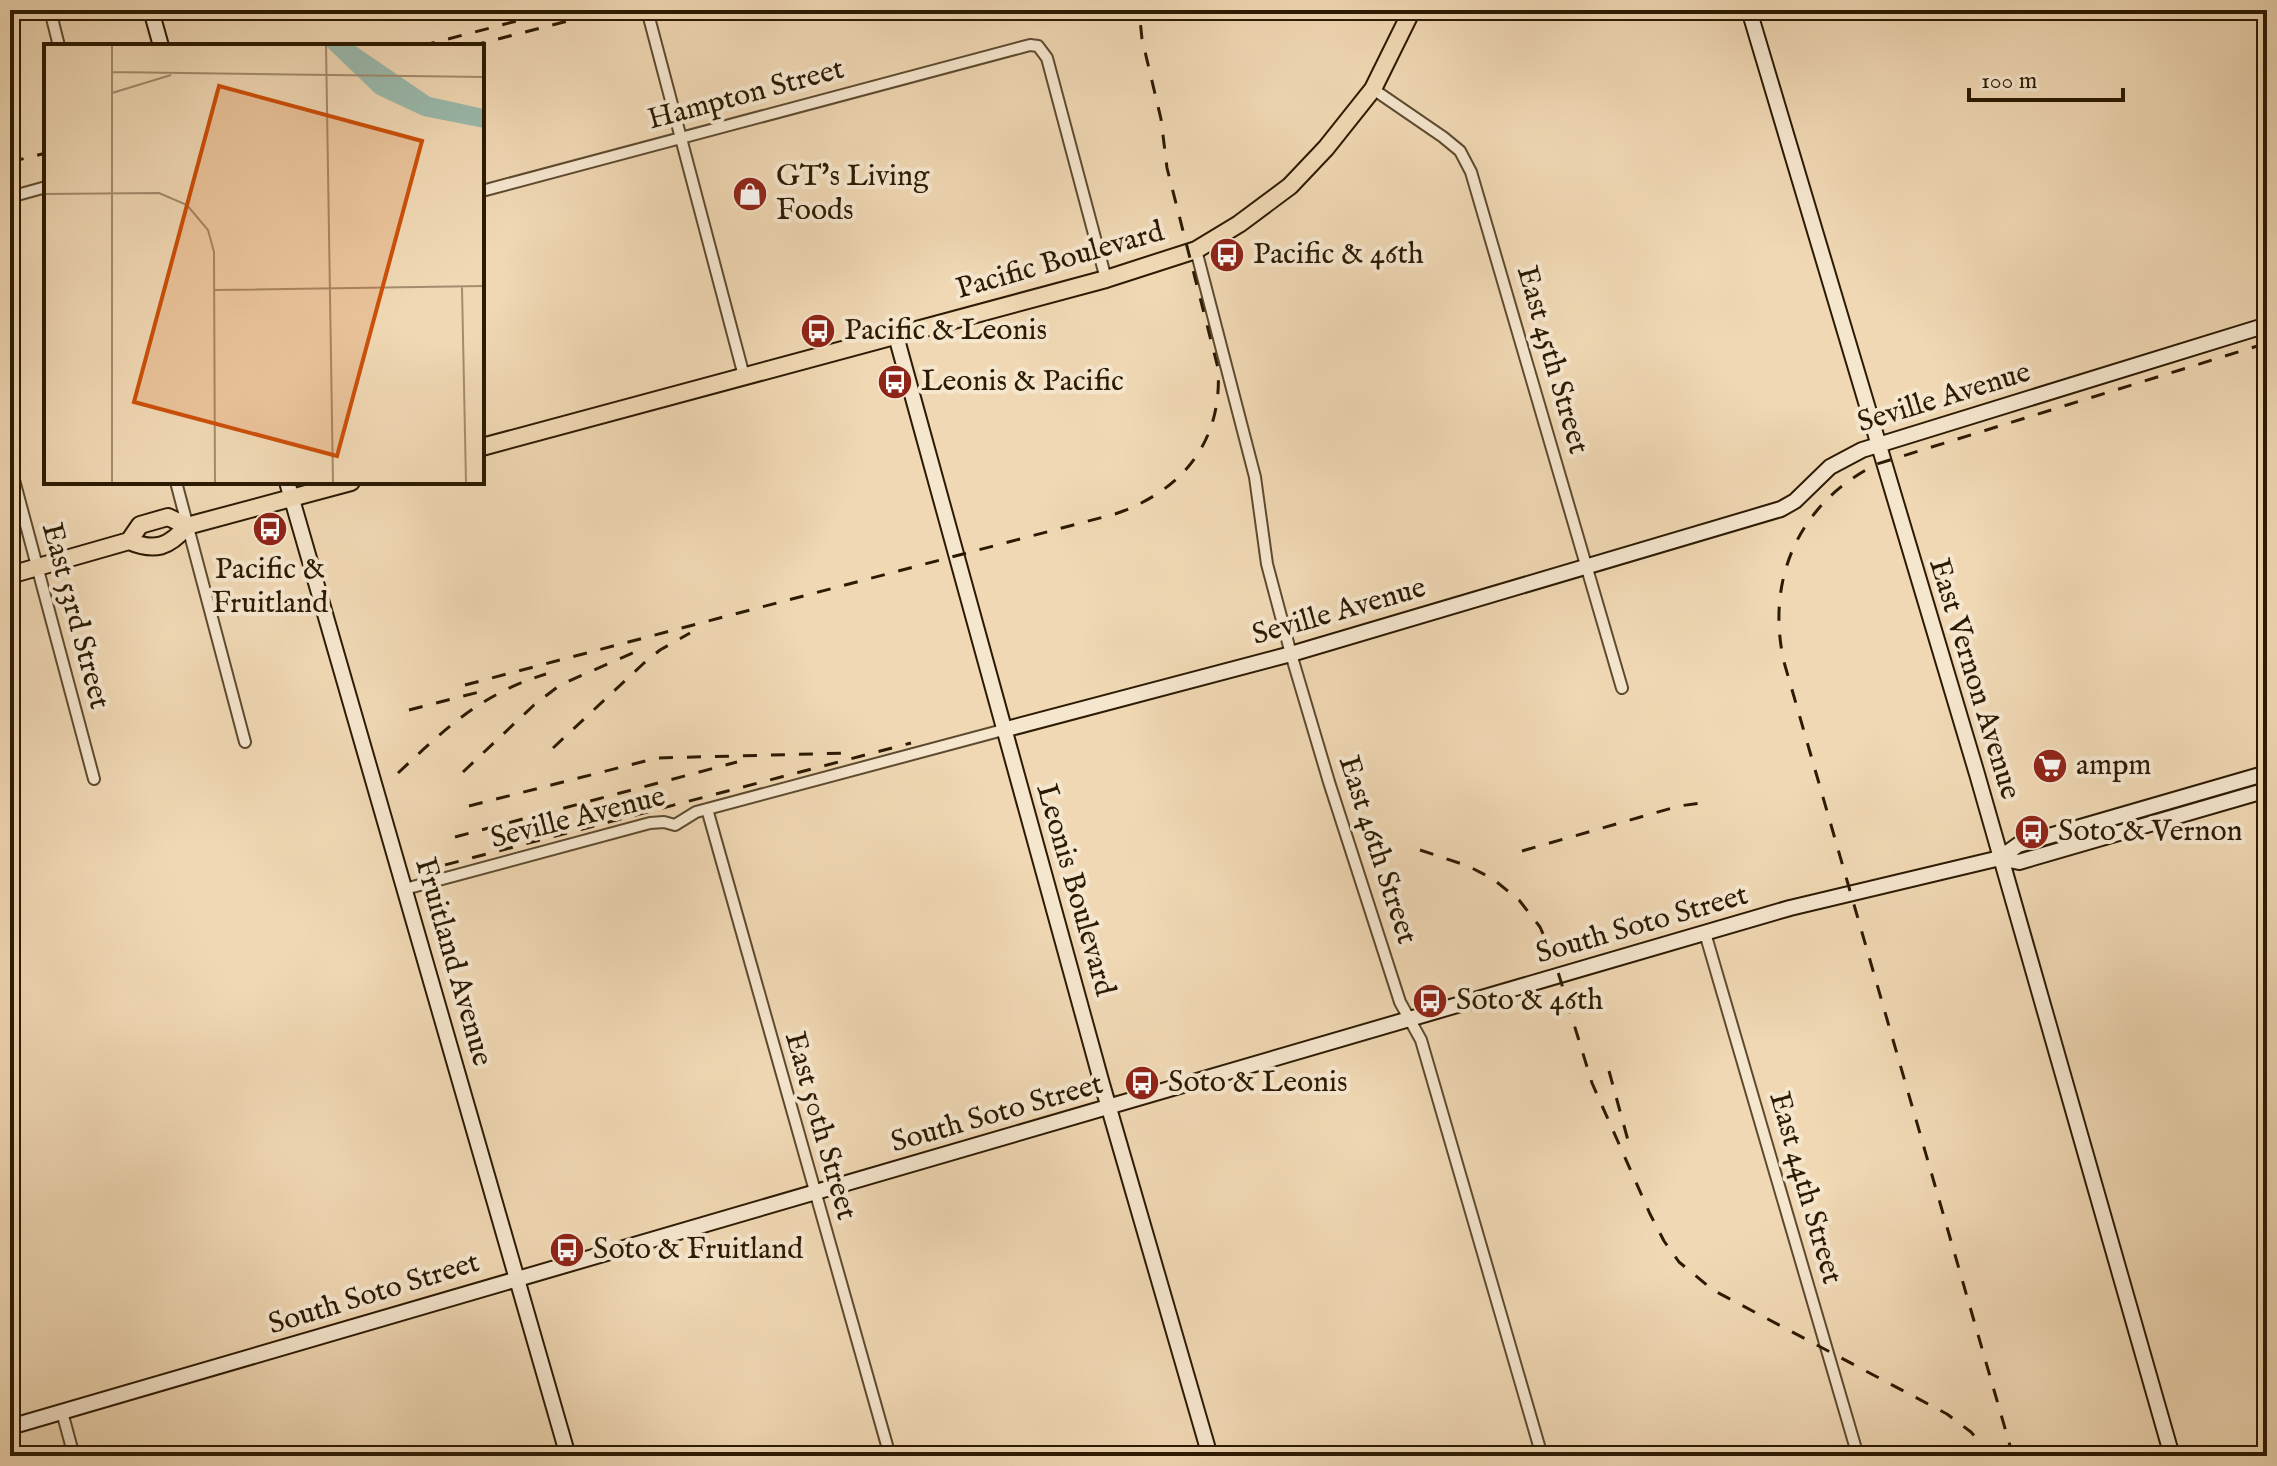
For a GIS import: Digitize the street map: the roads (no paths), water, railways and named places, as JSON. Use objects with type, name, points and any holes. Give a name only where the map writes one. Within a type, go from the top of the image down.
[{"type":"main road","name":"Pacific Boulevard","points":[[484,446],[1106,279],[1196,250],[1239,224],[1290,186],[1326,148],[1373,89],[1412,10]]},
{"type":"main road","points":[[129,541],[146,549],[174,541],[187,526],[290,490],[336,484]]},
{"type":"main road","points":[[10,575],[129,541],[140,525],[168,517],[187,526]]},
{"type":"street","points":[[50,10],[58,44]]},
{"type":"street","points":[[151,10],[160,44]]},
{"type":"street","points":[[647,10],[744,376]]},
{"type":"street","name":"East Vernon Avenue","points":[[1749,10],[2000,858],[2172,1456]]},
{"type":"street","name":"Hampton Street","points":[[484,190],[1022,46],[1038,46],[1047,58],[1106,279]]},
{"type":"street","name":"East 45th Street","points":[[1373,89],[1460,151],[1471,172],[1622,688]]},
{"type":"street","points":[[10,197],[44,188]]},
{"type":"street","name":"East 46th Street","points":[[1196,250],[1255,477],[1267,564],[1291,654],[1400,1002],[1421,1040],[1542,1456]]},
{"type":"street","name":"Seville Avenue","points":[[405,889],[650,823],[675,825],[696,812],[1291,654],[1781,509],[1791,504],[1840,460],[1877,445],[2267,325]]},
{"type":"street","name":"Leonis Boulevard","points":[[896,336],[1003,730],[1210,1456]]},
{"type":"street","name":"East 53rd Street","points":[[10,465],[94,779]]},
{"type":"street","points":[[176,484],[245,742]]},
{"type":"street","name":"Fruitland Avenue","points":[[290,490],[568,1456]]},
{"type":"street","name":"South Soto Street","points":[[10,1427],[1790,908],[2000,858],[2018,845],[2267,773]]},
{"type":"street","points":[[2221,785],[2226,802]]},
{"type":"street","name":"South Soto Street","points":[[2000,858],[2019,862],[2267,790]]},
{"type":"street","name":"East 50th Street","points":[[707,809],[890,1456]]},
{"type":"street","name":"East 44th Street","points":[[1705,933],[1858,1456]]},
{"type":"street","points":[[62,1412],[74,1456]]},
{"type":"railway","points":[[429,44],[559,10]]},
{"type":"railway","points":[[479,44],[610,10]]},
{"type":"railway","points":[[465,685],[1115,514],[1160,492],[1178,477],[1194,460],[1205,441],[1218,395],[1218,368],[1167,168],[1161,119],[1142,39],[1139,10]]},
{"type":"railway","points":[[10,162],[44,154]]},
{"type":"railway","points":[[2013,1456],[1784,662],[1779,631],[1785,572],[1794,546],[1827,499],[1877,464],[2267,343]]},
{"type":"railway","points":[[553,748],[644,663],[690,633]]},
{"type":"railway","points":[[463,772],[534,705],[560,685],[644,648]]},
{"type":"railway","points":[[398,773],[449,727],[483,702],[546,674]]},
{"type":"railway","points":[[409,710],[483,691]]},
{"type":"railway","points":[[418,872],[911,743]]},
{"type":"railway","points":[[469,806],[657,758],[849,753]]},
{"type":"railway","points":[[455,837],[737,762]]},
{"type":"railway","points":[[1522,851],[1679,806],[1709,802]]},
{"type":"railway","points":[[1420,850],[1468,866],[1493,879],[1519,900],[1540,927],[1554,959],[1592,1083],[1650,1214],[1679,1262],[1713,1290],[1947,1414],[1971,1432],[1991,1456]]},
{"type":"railway","points":[[1609,1071],[1629,1144]]},
{"type":"place","name":"GT's Living Foods","points":[[750,194]]},
{"type":"place","name":"Pacific & 46th","points":[[1227,255]]},
{"type":"place","name":"Pacific & Leonis","points":[[818,331]]},
{"type":"place","name":"Leonis & Pacific","points":[[895,382]]},
{"type":"place","name":"Pacific & Fruitland","points":[[270,529]]},
{"type":"place","name":"ampm","points":[[2050,766]]},
{"type":"place","name":"Soto & Vernon","points":[[2032,832]]},
{"type":"place","name":"Soto & 46th","points":[[1430,1001]]},
{"type":"place","name":"Soto & Leonis","points":[[1142,1083]]},
{"type":"place","name":"Soto & Fruitland","points":[[567,1250]]}]
